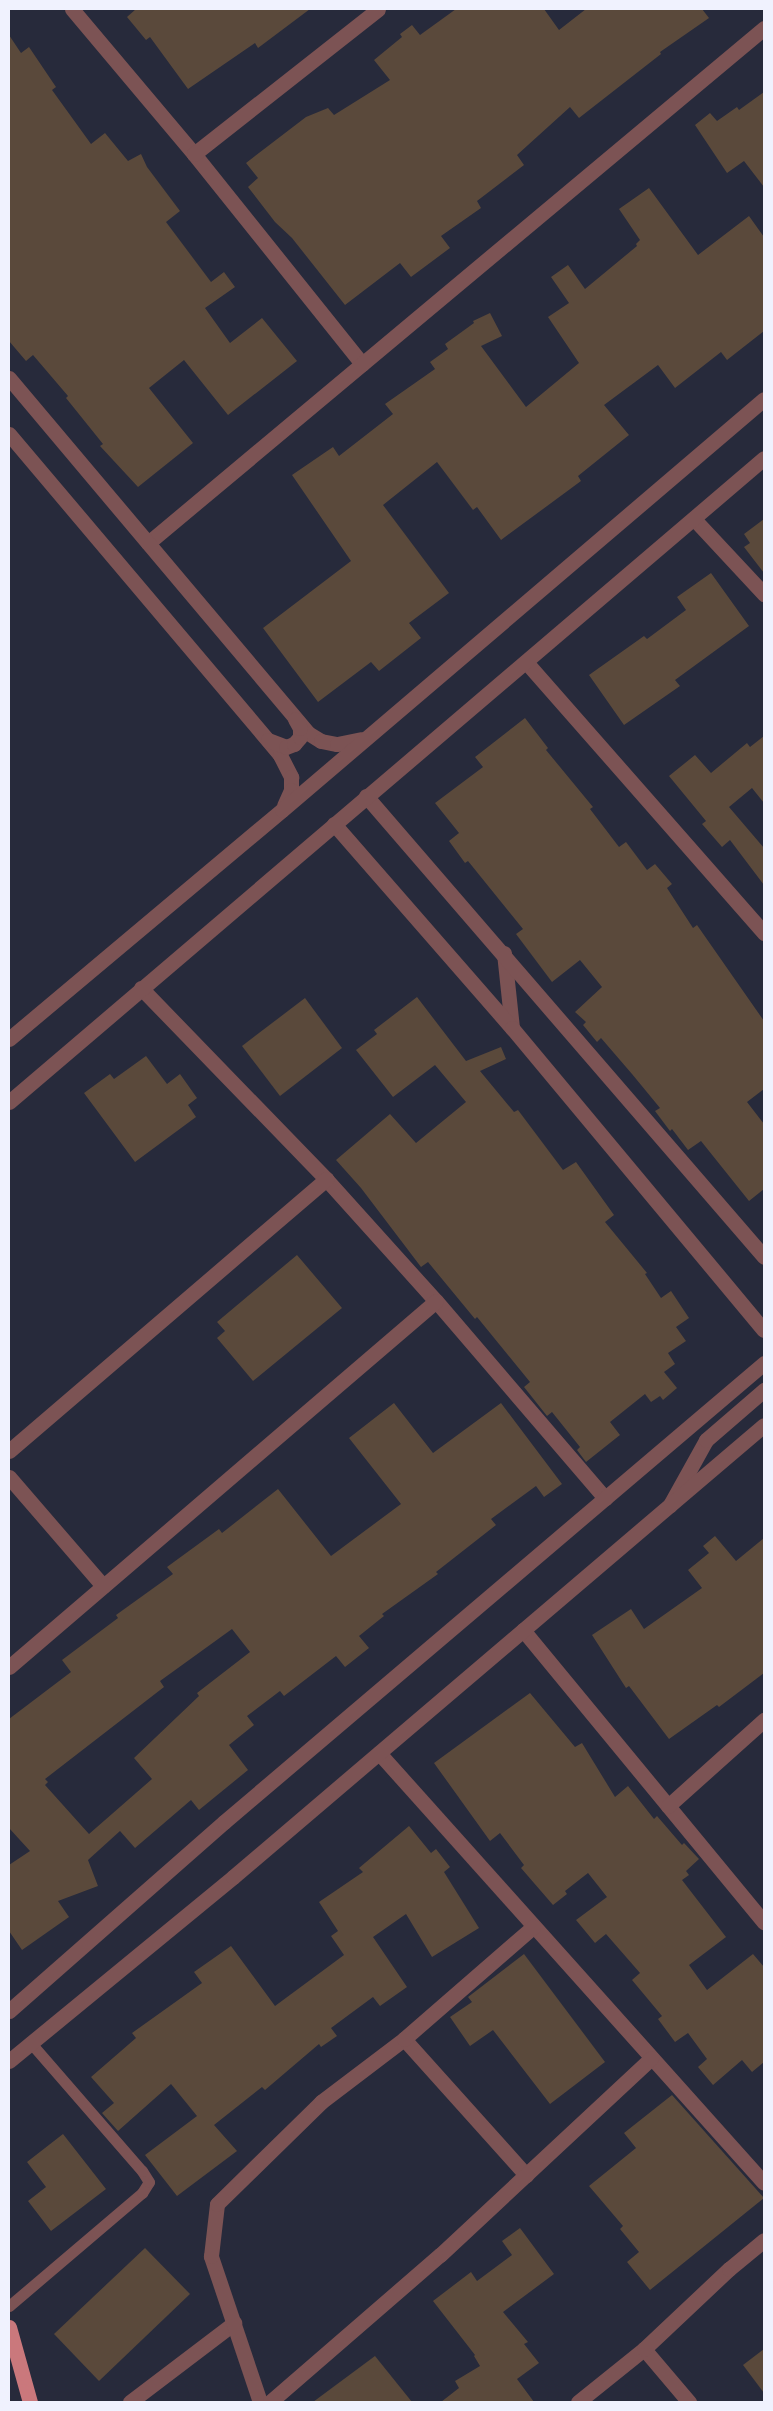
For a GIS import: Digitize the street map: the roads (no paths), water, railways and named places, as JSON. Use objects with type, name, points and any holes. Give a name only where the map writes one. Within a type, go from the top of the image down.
[{"type":"main road","points":[[9,2327],[30,2402]]},
{"type":"street","points":[[72,9],[194,154],[362,364]]},
{"type":"street","points":[[194,154],[378,9]]},
{"type":"street","points":[[148,543],[764,28]]},
{"type":"street","points":[[9,378],[308,733],[321,741],[337,744],[351,743],[366,738]]},
{"type":"street","points":[[9,1038],[282,810],[764,399]]},
{"type":"street","points":[[9,434],[287,766],[291,777],[291,790],[282,810]]},
{"type":"street","points":[[9,1102],[764,458]]},
{"type":"street","points":[[694,519],[764,594]]},
{"type":"street","points":[[526,662],[764,933]]},
{"type":"street","points":[[266,739],[286,747],[294,744],[300,737],[300,728],[294,717]]},
{"type":"street","points":[[366,796],[504,953],[764,1257]]},
{"type":"street","points":[[334,824],[512,1028],[764,1330]]},
{"type":"street","points":[[504,953],[512,1028]]},
{"type":"street","points":[[141,988],[326,1179],[436,1302],[605,1498]]},
{"type":"street","points":[[9,1451],[326,1179]]},
{"type":"street","points":[[9,1667],[436,1302]]},
{"type":"street","points":[[9,2011],[224,1822],[764,1363]]},
{"type":"street","points":[[669,1506],[706,1440],[764,1390]]},
{"type":"street","points":[[9,2060],[226,1883],[764,1425]]},
{"type":"street","points":[[9,1477],[103,1586]]},
{"type":"street","points":[[523,1630],[764,1922]]},
{"type":"street","points":[[668,1806],[764,1720]]},
{"type":"street","points":[[379,1753],[764,2183]]},
{"type":"street","points":[[260,2402],[211,2256],[217,2204],[321,2102],[404,2039],[533,1927]]},
{"type":"street","points":[[404,2039],[526,2175]]},
{"type":"street","points":[[270,2402],[440,2255],[651,2058]]},
{"type":"street","points":[[578,2402],[644,2349],[729,2269],[764,2240]]},
{"type":"street","points":[[130,2402],[234,2323]]},
{"type":"street","points":[[644,2349],[689,2402]]},
{"type":"lane","points":[[9,2306],[142,2193],[149,2182],[142,2171],[30,2042]]}]
